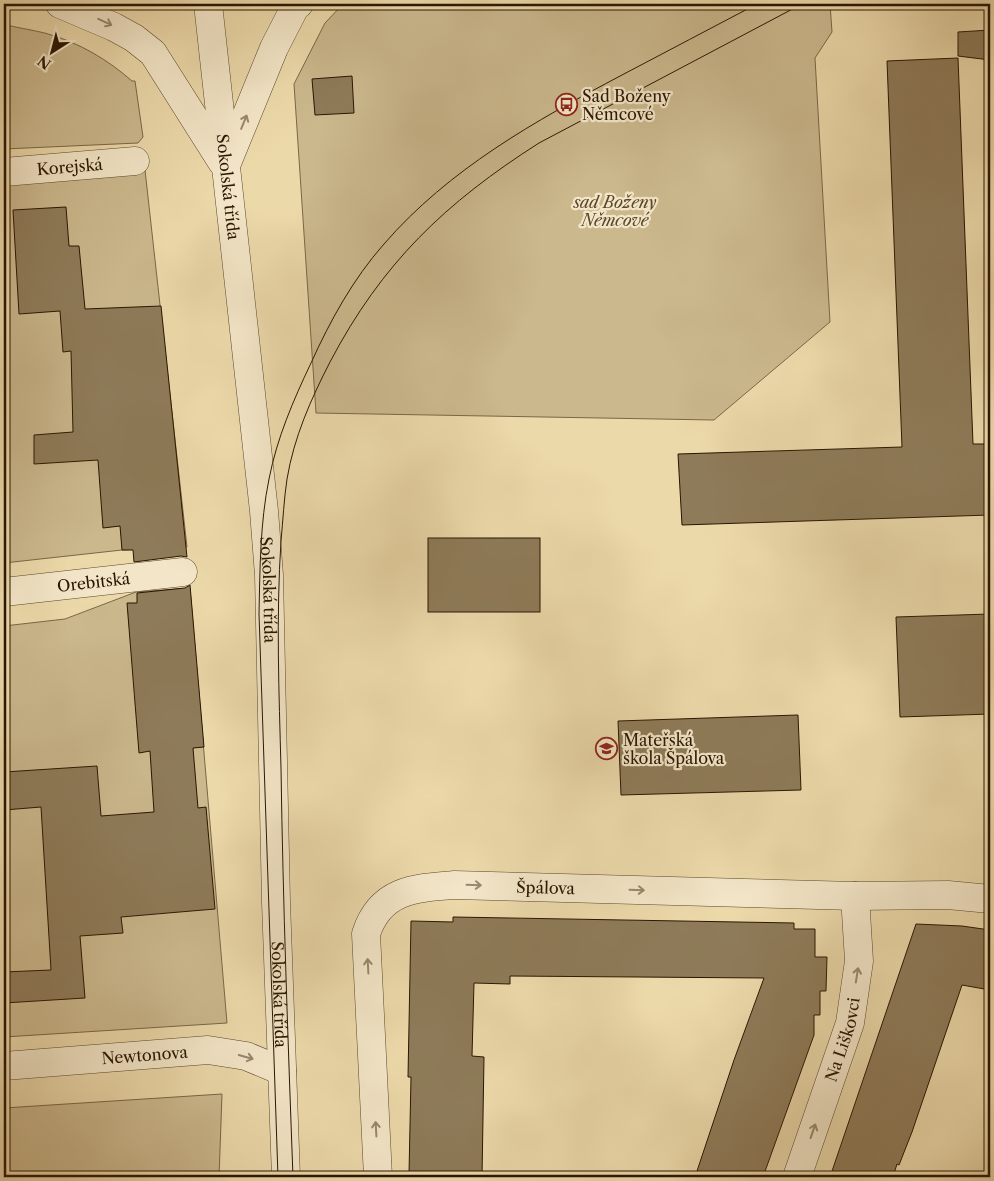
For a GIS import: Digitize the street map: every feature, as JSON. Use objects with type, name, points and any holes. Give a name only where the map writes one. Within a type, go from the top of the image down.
[{"type":"street","points":[[60,4],[114,27],[134,38],[153,53],[226,167]]},
{"type":"street","name":"Sokolská třída","points":[[208,4],[264,511],[269,575],[276,912],[286,1177]]},
{"type":"street","points":[[226,167],[274,48],[295,7],[299,4]]},
{"type":"street","name":"Korejská","points":[[4,172],[136,161]]},
{"type":"street","name":"Orebitská","points":[[4,592],[183,572]]},
{"type":"street","name":"Špálova","points":[[378,1177],[366,934],[374,914],[387,900],[397,894],[420,888],[454,885],[855,896],[948,895],[990,899]]},
{"type":"street","name":"Na Liškovci","points":[[797,1177],[850,1023],[859,961],[855,896]]},
{"type":"street","name":"Newtonova","points":[[4,1066],[208,1050],[246,1056],[282,1071]]},
{"type":"green space","name":"sad Boženy Němcové","points":[[343,4],[830,4],[832,32],[815,58],[830,322],[714,420],[316,413],[294,84],[325,23]]},
{"type":"green space","points":[[4,24],[44,33],[71,42],[103,59],[132,81],[135,81],[143,137],[138,143],[4,149]]},
{"type":"green space","points":[[145,170],[187,547],[122,550],[4,563],[4,181]]},
{"type":"green space","points":[[190,588],[227,1023],[4,1037],[4,626],[65,619],[136,592]]},
{"type":"green space","points":[[222,1094],[219,1177],[4,1177],[4,1108]]},
{"type":"building","points":[[990,30],[990,60],[958,56],[958,32]]},
{"type":"building","points":[[958,58],[973,444],[990,444],[990,515],[682,525],[678,454],[902,447],[887,61]]},
{"type":"building","points":[[352,76],[354,113],[315,115],[312,79]]},
{"type":"building","points":[[66,207],[69,246],[79,246],[85,309],[161,306],[187,557],[181,556],[134,562],[133,550],[122,550],[120,526],[103,528],[98,460],[34,464],[34,435],[73,432],[71,351],[63,352],[60,311],[19,314],[13,210]]},
{"type":"building","points":[[428,538],[540,538],[540,612],[428,612]]},
{"type":"building","points":[[190,585],[204,747],[193,748],[198,808],[206,807],[215,909],[121,917],[123,933],[80,936],[85,998],[4,1003],[4,972],[51,970],[41,807],[4,810],[4,772],[97,766],[101,816],[154,812],[150,751],[139,753],[127,603],[137,603],[137,593],[185,588]]},
{"type":"building","points":[[990,614],[990,714],[900,717],[896,617]]},
{"type":"building","points":[[798,715],[801,790],[621,795],[618,721]]},
{"type":"building","points":[[453,917],[794,923],[794,929],[815,929],[815,957],[827,957],[826,991],[820,991],[820,1015],[814,1015],[814,1035],[763,1177],[695,1177],[764,978],[510,976],[510,984],[474,983],[472,1056],[484,1057],[482,1177],[412,1177],[412,1174],[409,1174],[411,1077],[408,1077],[411,921],[453,922]]},
{"type":"building","points":[[916,924],[962,926],[990,930],[990,990],[962,985],[912,1132],[893,1177],[830,1177]]},
{"type":"tram line","points":[[278,1177],[259,614],[261,546],[266,496],[276,449],[292,406],[326,332],[362,271],[409,217],[436,192],[495,149],[557,110],[757,4]]},
{"type":"tram line","points":[[293,1177],[283,871],[278,626],[281,541],[287,479],[294,448],[316,390],[350,327],[371,294],[419,238],[474,189],[539,143],[802,4]]},
{"type":"place","name":"Sad Boženy Němcové","points":[[566,105]]},
{"type":"place","name":"Mateřská škola Špálova","points":[[607,749]]}]
